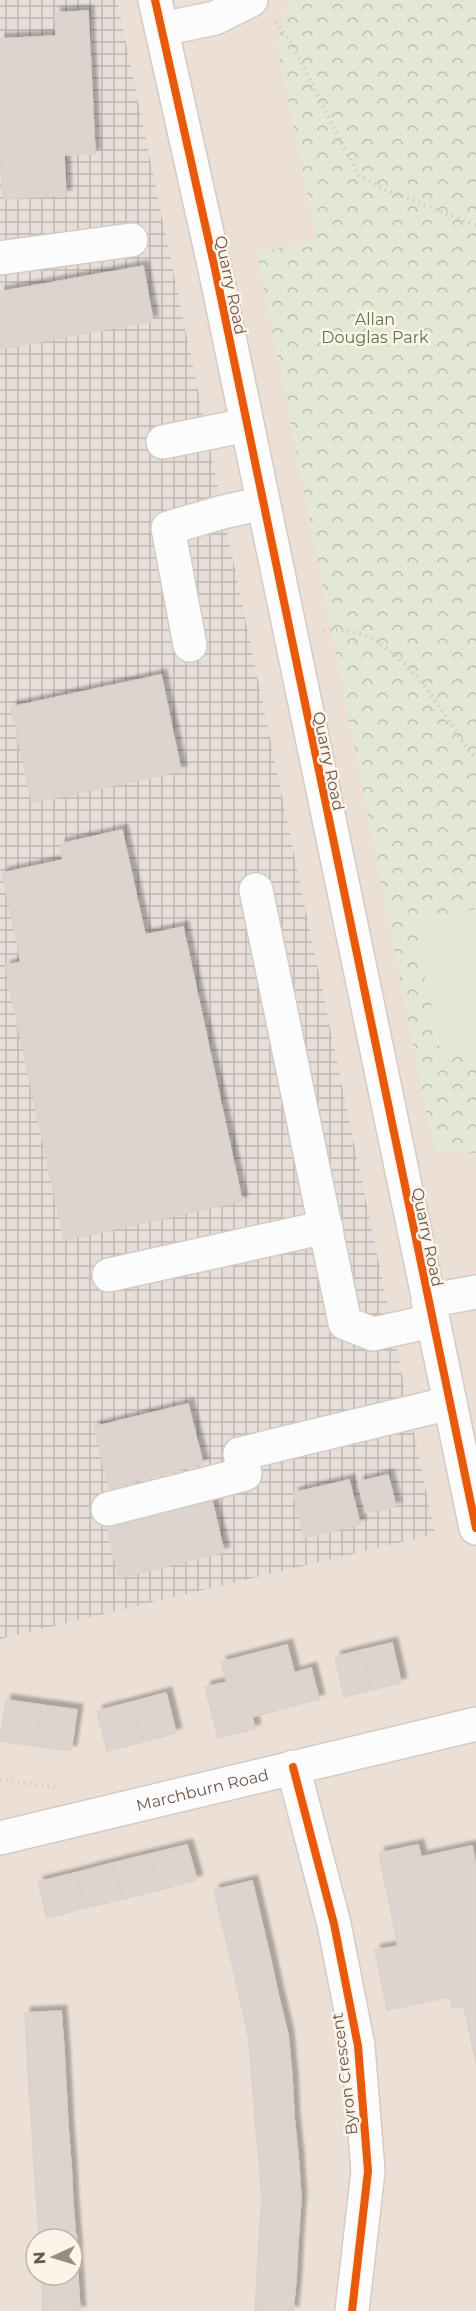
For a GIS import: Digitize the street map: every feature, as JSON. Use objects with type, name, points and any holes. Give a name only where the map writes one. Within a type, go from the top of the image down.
[{"type":"street","points":[[159,14],[215,18],[262,9]]},
{"type":"street","name":"Quarry Road","points":[[159,14],[247,425],[476,1528]]},
{"type":"street","points":[[0,258],[131,240]]},
{"type":"street","points":[[162,442],[247,425]]},
{"type":"street","points":[[190,645],[168,528],[263,503]]},
{"type":"street","points":[[256,890],[345,1323],[373,1334],[476,1292]]},
{"type":"street","points":[[109,1275],[326,1227]]},
{"type":"street","points":[[108,1509],[245,1474],[240,1454],[450,1403]]},
{"type":"street","name":"Marchburn Road","points":[[0,1838],[476,1724]]},
{"type":"street","name":"Byron Crescent","points":[[293,1767],[334,1924],[357,2046],[368,2171],[352,2311]]},
{"type":"path","points":[[262,9],[292,44],[359,175],[387,190],[476,225]]},
{"type":"path","points":[[290,637],[331,629],[345,629],[378,644],[402,659],[476,757]]},
{"type":"shaded area","points":[[0,0],[476,0],[476,2311],[0,2311]]},
{"type":"shaded area","points":[[0,0],[117,0],[435,1534],[0,1639]]},
{"type":"green space","name":"Allan Douglas Park","points":[[289,0],[476,0],[476,1153],[434,1151],[257,253],[317,240],[277,45]]},
{"type":"green space","points":[[476,909],[476,1053],[442,1060],[414,921]]},
{"type":"building","points":[[88,11],[95,154],[64,155],[66,195],[3,199],[0,151],[0,39],[56,36],[55,13]]},
{"type":"building","points":[[143,266],[153,321],[0,349],[0,292]]},
{"type":"building","points":[[161,675],[181,771],[32,803],[11,707]]},
{"type":"building","points":[[122,830],[145,935],[183,927],[242,1201],[64,1240],[5,966],[21,962],[2,873],[63,860],[60,844]]},
{"type":"building","points":[[188,1404],[203,1464],[109,1488],[94,1427]]},
{"type":"building","points":[[388,1475],[396,1507],[366,1513],[358,1482]]},
{"type":"building","points":[[349,1480],[360,1524],[304,1538],[293,1493]]},
{"type":"building","points":[[212,1501],[224,1552],[119,1578],[107,1527]]},
{"type":"building","points":[[392,1643],[401,1683],[371,1690],[362,1650]]},
{"type":"building","points":[[287,1645],[294,1673],[311,1668],[319,1699],[252,1717],[255,1729],[218,1738],[205,1687],[227,1682],[221,1662]]},
{"type":"building","points":[[362,1650],[371,1690],[344,1697],[335,1657]]},
{"type":"building","points":[[166,1693],[176,1733],[142,1742],[132,1702]]},
{"type":"building","points":[[6,1700],[41,1705],[35,1746],[0,1741]]},
{"type":"building","points":[[132,1702],[142,1742],[107,1751],[97,1711]]},
{"type":"building","points":[[41,1705],[77,1710],[71,1751],[35,1746]]},
{"type":"building","points":[[187,1845],[197,1880],[159,1890],[150,1854]]},
{"type":"building","points":[[418,1845],[421,1857],[472,1846],[476,1868],[476,2064],[464,2006],[452,2008],[450,1997],[387,2010],[375,1950],[398,1946],[379,1853]]},
{"type":"building","points":[[150,1854],[159,1890],[122,1899],[113,1863]]},
{"type":"building","points":[[113,1863],[122,1899],[85,1908],[75,1873]]},
{"type":"building","points":[[75,1873],[85,1908],[47,1918],[38,1882]]},
{"type":"building","points":[[252,1881],[261,1919],[223,1928],[214,1890]]},
{"type":"building","points":[[261,1919],[270,1957],[232,1965],[223,1928]]},
{"type":"building","points":[[270,1957],[278,1994],[241,2003],[232,1965]]},
{"type":"building","points":[[278,1994],[288,2035],[249,2041],[241,2003]]},
{"type":"building","points":[[61,2011],[64,2050],[27,2052],[25,2013]]},
{"type":"building","points":[[288,2035],[292,2077],[252,2080],[249,2041]]},
{"type":"building","points":[[64,2050],[66,2088],[29,2090],[27,2052]]},
{"type":"building","points":[[292,2077],[294,2117],[255,2120],[252,2080]]},
{"type":"building","points":[[66,2088],[68,2127],[32,2129],[29,2090]]},
{"type":"building","points":[[294,2117],[298,2156],[259,2159],[255,2120]]},
{"type":"building","points":[[68,2127],[71,2165],[34,2167],[32,2129]]},
{"type":"building","points":[[298,2156],[301,2198],[262,2198],[259,2159]]},
{"type":"building","points":[[71,2165],[73,2204],[37,2206],[34,2167]]},
{"type":"building","points":[[262,2198],[301,2198],[298,2240],[259,2238]]},
{"type":"building","points":[[73,2204],[75,2227],[38,2227],[37,2206]]},
{"type":"building","points":[[259,2238],[298,2240],[296,2279],[257,2276]]},
{"type":"building","points":[[257,2276],[296,2279],[293,2311],[255,2311]]},
{"type":"building","points":[[42,2287],[78,2287],[80,2311],[43,2311]]},
{"type":"cycle path","points":[[155,0],[215,269],[476,1528]]},
{"type":"cycle path","points":[[293,1767],[334,1924],[358,2046],[368,2171],[352,2311]]}]
